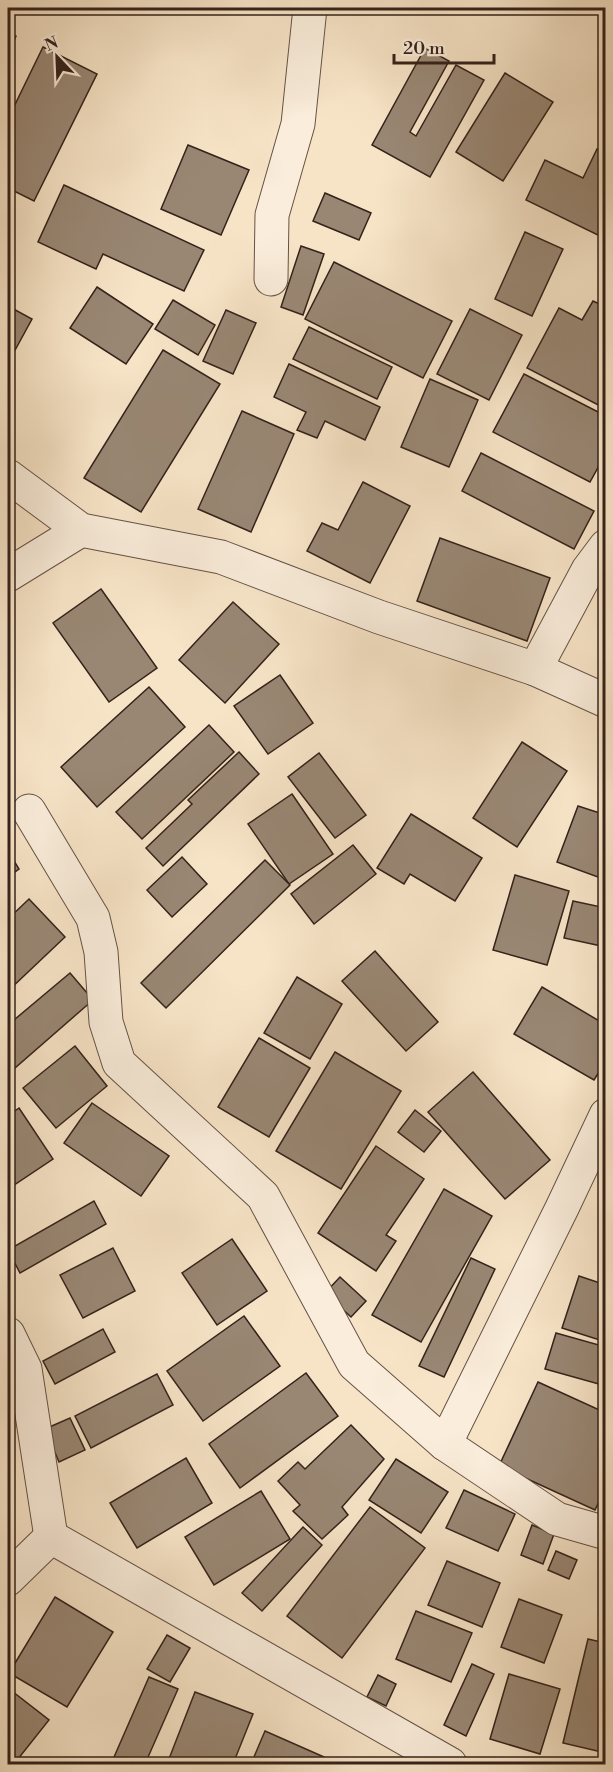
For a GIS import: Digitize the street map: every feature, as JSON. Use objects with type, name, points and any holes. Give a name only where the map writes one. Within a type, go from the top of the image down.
[{"type":"street","points":[[271,279],[272,215],[298,124],[310,8]]},
{"type":"street","points":[[8,476],[81,530],[221,557],[379,617],[535,669],[606,701]]},
{"type":"street","points":[[8,575],[81,530]]},
{"type":"street","points":[[535,669],[588,570],[606,546]]},
{"type":"street","points":[[29,811],[93,918],[101,952],[106,1022],[119,1063],[263,1196],[354,1364],[445,1444],[557,1519],[606,1533]]},
{"type":"street","points":[[445,1444],[606,1114]]},
{"type":"street","points":[[8,1334],[25,1369],[51,1537]]},
{"type":"street","points":[[8,1579],[51,1537]]},
{"type":"street","points":[[51,1537],[450,1764]]},
{"type":"building","points":[[8,32],[16,36],[8,55]]},
{"type":"building","points":[[43,47],[97,74],[34,201],[8,188],[8,119]]},
{"type":"building","points":[[425,48],[449,61],[410,132],[416,136],[456,65],[484,80],[430,177],[372,145]]},
{"type":"building","points":[[505,73],[553,102],[503,181],[456,152]]},
{"type":"building","points":[[188,145],[249,170],[221,235],[161,209]]},
{"type":"building","points":[[597,149],[606,153],[606,229],[602,237],[526,200],[545,160],[583,178]]},
{"type":"building","points":[[64,185],[204,250],[184,291],[103,254],[96,269],[38,242]]},
{"type":"building","points":[[325,193],[371,213],[359,240],[313,221]]},
{"type":"building","points":[[525,232],[563,249],[532,316],[495,299]]},
{"type":"building","points":[[301,246],[324,254],[303,315],[281,307]]},
{"type":"building","points":[[334,262],[452,321],[423,378],[305,319]]},
{"type":"building","points":[[97,287],[153,324],[126,364],[70,328]]},
{"type":"building","points":[[173,300],[215,325],[198,355],[155,329]]},
{"type":"building","points":[[593,301],[606,307],[606,409],[527,368],[559,308],[582,320]]},
{"type":"building","points":[[8,306],[32,319],[8,363]]},
{"type":"building","points":[[470,309],[522,335],[489,400],[437,374]]},
{"type":"building","points":[[226,310],[256,323],[233,374],[203,361]]},
{"type":"building","points":[[309,327],[392,367],[377,399],[293,359]]},
{"type":"building","points":[[163,350],[220,384],[141,512],[84,478]]},
{"type":"building","points":[[289,364],[380,407],[365,440],[325,421],[317,438],[297,430],[306,412],[274,397]]},
{"type":"building","points":[[524,374],[606,416],[606,453],[590,482],[493,432]]},
{"type":"building","points":[[430,379],[478,400],[449,467],[401,447]]},
{"type":"building","points":[[242,411],[294,434],[251,532],[198,509]]},
{"type":"building","points":[[481,453],[594,511],[574,549],[462,491]]},
{"type":"building","points":[[363,482],[410,506],[370,583],[307,551],[322,523],[338,530]]},
{"type":"building","points":[[440,538],[550,578],[527,641],[417,601]]},
{"type":"building","points":[[101,589],[157,668],[109,702],[53,623]]},
{"type":"building","points":[[233,602],[279,644],[225,703],[179,660]]},
{"type":"building","points":[[280,675],[313,723],[268,754],[234,706]]},
{"type":"building","points":[[149,687],[185,727],[97,807],[61,767]]},
{"type":"building","points":[[209,725],[234,752],[142,839],[116,812]]},
{"type":"building","points":[[522,742],[567,771],[517,847],[473,818]]},
{"type":"building","points":[[239,752],[259,774],[163,866],[146,848],[192,804],[188,800]]},
{"type":"building","points":[[319,753],[366,815],[335,838],[288,777]]},
{"type":"building","points":[[292,794],[333,854],[289,884],[248,824]]},
{"type":"building","points":[[578,806],[606,815],[606,880],[557,862]]},
{"type":"building","points":[[411,814],[482,858],[455,901],[410,874],[404,884],[377,868]]},
{"type":"building","points":[[353,845],[376,874],[314,924],[291,894]]},
{"type":"building","points":[[8,851],[19,869],[8,877]]},
{"type":"building","points":[[182,857],[207,884],[172,917],[147,890]]},
{"type":"building","points":[[265,860],[290,885],[166,1008],[141,983]]},
{"type":"building","points":[[515,875],[569,891],[547,965],[493,950]]},
{"type":"building","points":[[29,899],[65,937],[8,991],[8,919]]},
{"type":"building","points":[[573,901],[606,908],[606,947],[564,938]]},
{"type":"building","points":[[375,951],[438,1022],[406,1051],[342,981]]},
{"type":"building","points":[[70,973],[93,1000],[8,1074],[8,1025]]},
{"type":"building","points":[[297,977],[342,1004],[310,1059],[264,1033]]},
{"type":"building","points":[[542,987],[606,1025],[606,1061],[594,1080],[514,1034]]},
{"type":"building","points":[[259,1038],[310,1068],[269,1137],[218,1107]]},
{"type":"building","points":[[75,1046],[107,1086],[56,1128],[23,1088]]},
{"type":"building","points":[[335,1052],[401,1091],[341,1189],[276,1151]]},
{"type":"building","points":[[473,1072],[550,1160],[505,1199],[428,1112]]},
{"type":"building","points":[[92,1103],[169,1156],[141,1196],[64,1143]]},
{"type":"building","points":[[19,1108],[53,1159],[8,1189],[8,1116]]},
{"type":"building","points":[[415,1110],[441,1131],[424,1152],[398,1132]]},
{"type":"building","points":[[376,1146],[424,1179],[386,1235],[396,1241],[376,1271],[318,1233]]},
{"type":"building","points":[[444,1189],[492,1216],[421,1342],[372,1315]]},
{"type":"building","points":[[94,1201],[106,1224],[20,1273],[8,1250]]},
{"type":"building","points":[[232,1239],[267,1291],[217,1325],[182,1273]]},
{"type":"building","points":[[113,1248],[135,1291],[83,1318],[60,1275]]},
{"type":"building","points":[[471,1258],[495,1269],[444,1377],[419,1366]]},
{"type":"building","points":[[579,1276],[606,1285],[606,1342],[562,1328]]},
{"type":"building","points":[[340,1277],[366,1301],[351,1317],[325,1293]]},
{"type":"building","points":[[244,1316],[280,1366],[203,1421],[167,1371]]},
{"type":"building","points":[[103,1329],[115,1352],[55,1384],[43,1361]]},
{"type":"building","points":[[556,1333],[606,1347],[606,1386],[545,1369]]},
{"type":"building","points":[[306,1373],[338,1416],[240,1488],[209,1444]]},
{"type":"building","points":[[157,1374],[173,1405],[91,1448],[75,1416]]},
{"type":"building","points":[[538,1382],[606,1413],[606,1487],[595,1510],[499,1466]]},
{"type":"building","points":[[70,1418],[85,1450],[59,1462],[45,1429]]},
{"type":"building","points":[[351,1425],[384,1459],[342,1507],[348,1515],[322,1539],[293,1511],[300,1505],[278,1481],[298,1462],[305,1469]]},
{"type":"building","points":[[186,1458],[212,1503],[137,1548],[110,1503]]},
{"type":"building","points":[[396,1459],[448,1492],[421,1533],[369,1500]]},
{"type":"building","points":[[464,1490],[515,1514],[498,1551],[446,1528]]},
{"type":"building","points":[[261,1491],[290,1539],[214,1585],[185,1537]]},
{"type":"building","points":[[370,1507],[425,1548],[342,1658],[287,1616]]},
{"type":"building","points":[[532,1525],[554,1534],[543,1564],[521,1555]]},
{"type":"building","points":[[303,1527],[322,1545],[262,1611],[242,1593]]},
{"type":"building","points":[[556,1551],[577,1560],[569,1579],[548,1570]]},
{"type":"building","points":[[447,1561],[500,1583],[482,1627],[428,1605]]},
{"type":"building","points":[[55,1597],[113,1632],[67,1707],[9,1673]]},
{"type":"building","points":[[519,1599],[562,1615],[544,1663],[501,1647]]},
{"type":"building","points":[[416,1611],[472,1633],[451,1682],[396,1659]]},
{"type":"building","points":[[167,1635],[190,1648],[170,1682],[147,1669]]},
{"type":"building","points":[[588,1639],[606,1643],[606,1753],[563,1743]]},
{"type":"building","points":[[472,1664],[494,1674],[466,1736],[444,1725]]},
{"type":"building","points":[[509,1674],[560,1689],[540,1754],[490,1739]]},
{"type":"building","points":[[378,1675],[396,1684],[386,1706],[367,1697]]},
{"type":"building","points":[[149,1677],[178,1689],[145,1764],[111,1764]]},
{"type":"building","points":[[8,1688],[49,1720],[14,1764],[8,1764]]},
{"type":"building","points":[[195,1692],[253,1714],[233,1764],[167,1764]]},
{"type":"building","points":[[265,1731],[333,1761],[332,1764],[251,1764]]}]
